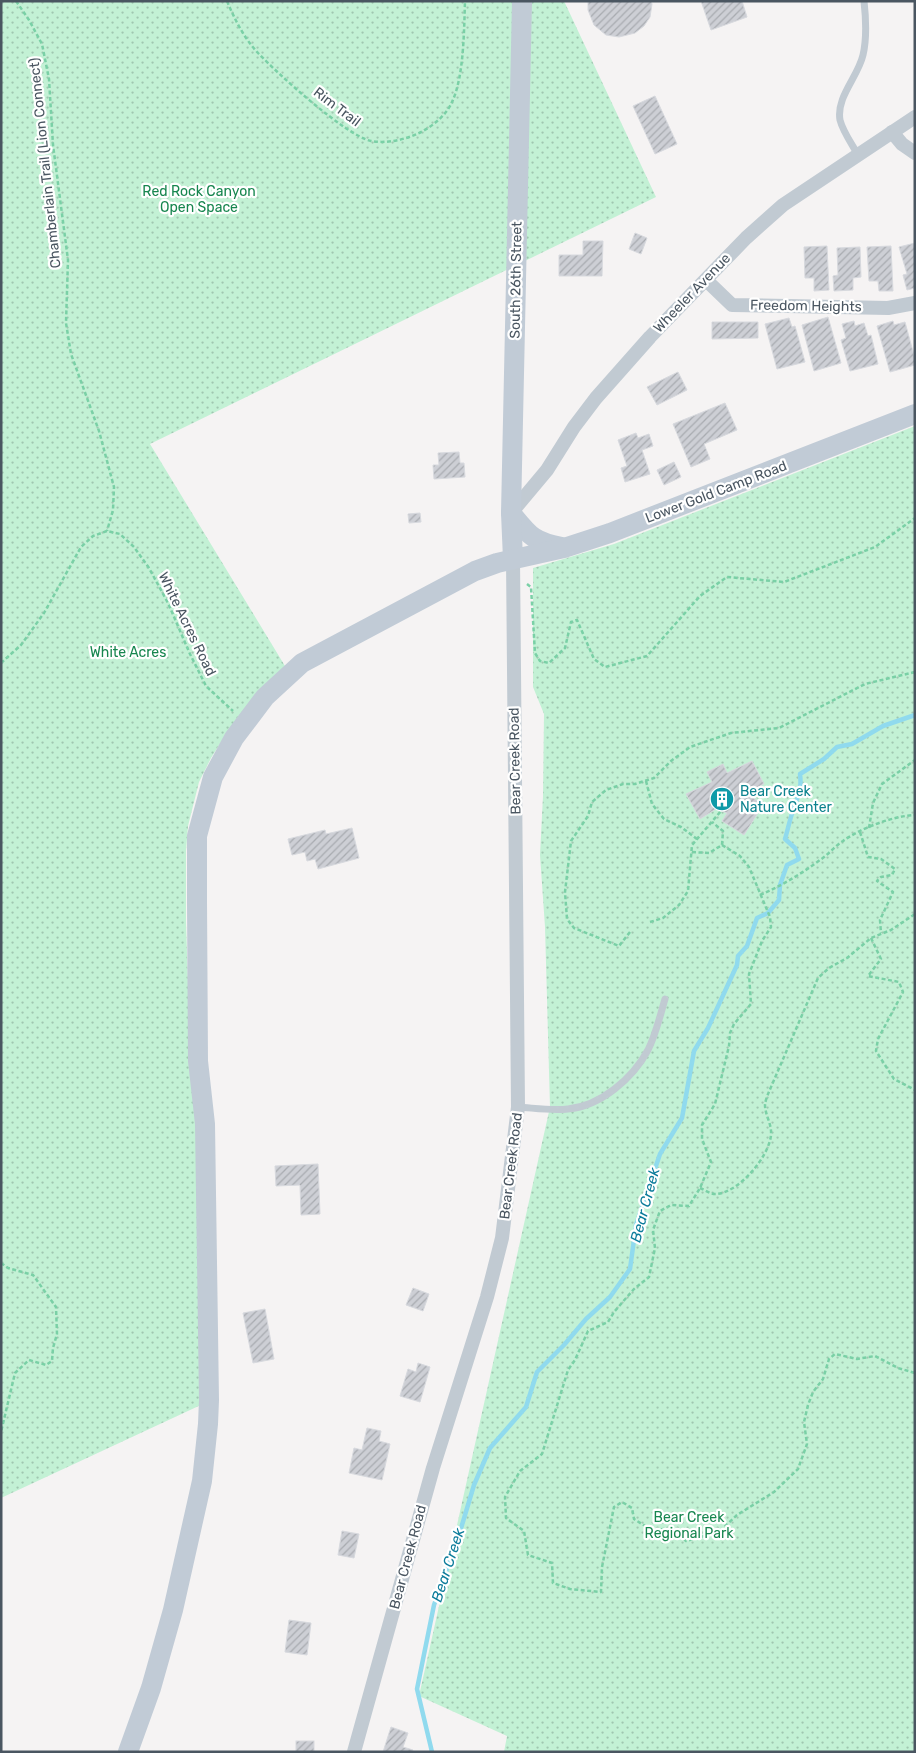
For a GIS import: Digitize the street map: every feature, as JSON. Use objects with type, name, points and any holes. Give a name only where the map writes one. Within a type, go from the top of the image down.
[{"type":"street","name":"South 26th Street","points":[[513,565],[511,512],[522,1]]},
{"type":"street","name":"Wheeler Avenue","points":[[511,512],[547,470],[574,427],[596,398],[650,336],[746,238],[783,205],[915,116]]},
{"type":"street","points":[[892,132],[902,144],[915,153]]},
{"type":"street","name":"Freedom Heights","points":[[706,280],[732,305],[888,308],[915,303]]},
{"type":"street","name":"Lower Gold Camp Road","points":[[128,1752],[151,1688],[173,1610],[202,1481],[205,1455],[209,1400],[207,1210],[205,1124],[198,1061],[196,989],[197,836],[213,777],[234,738],[265,697],[302,664],[475,571],[513,565],[610,534],[915,414]]},
{"type":"street","points":[[511,512],[528,533],[542,544],[564,548]]},
{"type":"street","name":"Bear Creek Road","points":[[354,1752],[432,1468],[487,1297],[502,1238],[518,1107],[513,565]]},
{"type":"lane","points":[[858,155],[843,128],[840,120],[840,108],[844,95],[856,75],[863,55],[866,26],[864,1]]},
{"type":"lane","points":[[518,1107],[569,1109],[587,1104],[617,1087],[641,1061],[648,1048],[664,999]]},
{"type":"path","name":"Chamberlain Trail (Lion Connect)","points":[[16,1],[42,44],[49,79],[53,145],[68,260],[66,323],[71,354],[99,431],[114,487],[113,510],[107,531]]},
{"type":"path","name":"Rim Trail","points":[[227,1],[237,23],[252,45],[292,85],[346,128],[372,141],[386,142],[399,140],[432,125],[451,104],[457,89],[460,73],[465,1]]},
{"type":"path","points":[[513,565],[531,587],[535,653],[540,661],[549,663],[565,648],[571,622],[577,620],[594,659],[605,667],[647,656],[700,596],[727,577],[784,582],[875,546],[915,518]]},
{"type":"path","points":[[1,663],[21,645],[44,613],[81,548],[93,536],[107,531]]},
{"type":"path","name":"White Acres Road","points":[[107,531],[120,534],[134,547],[149,568],[168,603],[206,686],[224,705],[246,721]]},
{"type":"path","points":[[630,932],[619,946],[574,928],[567,919],[566,884],[572,841],[588,816],[592,802],[606,790],[623,784],[635,784],[654,778],[690,746],[731,733],[779,728],[865,684],[915,672]]},
{"type":"path","points":[[868,828],[872,802],[882,784],[915,760]]},
{"type":"path","points":[[646,780],[652,804],[664,819],[681,827],[697,839]]},
{"type":"path","points":[[650,922],[663,918],[679,905],[688,891],[692,845],[722,811]]},
{"type":"path","points":[[760,895],[799,874],[842,842],[860,832],[901,815],[915,815]]},
{"type":"path","points":[[712,822],[723,831],[722,845]]},
{"type":"path","points":[[860,832],[868,857],[882,859],[895,869],[892,875],[881,877],[877,881],[893,892],[880,920],[881,933]]},
{"type":"path","points":[[692,852],[709,853],[722,845]]},
{"type":"path","points":[[722,845],[740,856],[749,867],[770,917],[771,927],[762,941],[749,974],[751,1004],[734,1024],[730,1033],[716,1104],[702,1125],[702,1139],[711,1162],[700,1188],[689,1206],[671,1205],[660,1210],[653,1230],[655,1248],[649,1277],[634,1289],[608,1322],[588,1331],[575,1360],[568,1370],[542,1454],[520,1471],[505,1497],[506,1518],[524,1531],[528,1555],[552,1562],[553,1583],[570,1589],[601,1592],[602,1567],[614,1507],[622,1502],[632,1508],[634,1519],[639,1524],[654,1531],[664,1528],[674,1530],[686,1540],[719,1532],[737,1515],[774,1492],[798,1469],[807,1444],[804,1422],[808,1405],[813,1392],[822,1379],[829,1358],[835,1354],[857,1359],[875,1356],[898,1368],[915,1373]]},
{"type":"path","points":[[700,1188],[714,1194],[729,1190],[751,1173],[765,1153],[771,1138],[772,1127],[765,1106],[768,1094],[818,978],[829,968],[847,958],[871,938],[892,930],[915,914]]},
{"type":"path","points":[[871,938],[881,959],[868,976],[899,982],[903,992],[878,1039],[876,1050],[894,1079],[915,1090]]},
{"type":"path","points":[[1,1263],[8,1268],[33,1275],[56,1307],[57,1334],[52,1360],[46,1365],[29,1360],[15,1373],[1,1432]]},
{"type":"green space","points":[[1,1],[564,1],[656,197],[150,444],[285,666],[228,731],[211,758],[199,782],[188,826],[186,922],[190,1044],[198,1137],[203,1404],[1,1498]]},
{"type":"green space","name":"Bear Creek Regional Park","points":[[915,426],[915,1752],[504,1752],[507,1736],[419,1696],[550,1107],[545,927],[540,855],[544,714],[533,687],[533,568],[614,544]]},
{"type":"building","points":[[588,1],[651,1],[652,4],[650,17],[644,26],[635,33],[619,37],[606,35],[594,25],[588,10]]},
{"type":"building","points":[[701,1],[742,1],[747,17],[711,30]]},
{"type":"building","points":[[655,96],[677,144],[655,154],[633,106]]},
{"type":"building","points":[[635,233],[647,238],[641,254],[629,249]]},
{"type":"building","points":[[583,241],[603,241],[602,276],[559,276],[559,255],[583,255]]},
{"type":"building","points":[[915,243],[915,288],[907,290],[903,275],[907,274],[899,247]]},
{"type":"building","points":[[827,246],[829,290],[814,291],[814,278],[805,278],[804,247]]},
{"type":"building","points":[[891,246],[893,291],[879,291],[878,281],[869,281],[867,247]]},
{"type":"building","points":[[860,247],[861,277],[853,278],[853,290],[834,291],[833,276],[838,275],[837,248]]},
{"type":"building","points":[[828,317],[841,363],[814,371],[802,325]]},
{"type":"building","points":[[789,318],[792,327],[795,326],[805,362],[777,369],[765,324]]},
{"type":"building","points":[[854,321],[855,326],[864,323],[868,336],[871,335],[878,364],[850,371],[841,340],[846,338],[842,324]]},
{"type":"building","points":[[893,321],[894,325],[905,322],[915,365],[890,372],[877,326]]},
{"type":"building","points":[[712,322],[758,322],[758,338],[712,339]]},
{"type":"building","points":[[678,372],[687,390],[657,405],[647,387]]},
{"type":"building","points":[[725,403],[737,430],[704,444],[710,459],[691,467],[673,424]]},
{"type":"building","points":[[636,433],[638,438],[649,434],[653,446],[642,450],[650,474],[625,482],[621,468],[627,466],[618,440]]},
{"type":"building","points":[[459,452],[460,463],[464,463],[465,477],[434,479],[433,465],[439,465],[438,453]]},
{"type":"building","points":[[674,462],[681,477],[664,485],[657,470]]},
{"type":"building","points":[[420,513],[421,522],[409,523],[408,514]]},
{"type":"building","name":"Bear Creek Nature Center","points":[[752,761],[764,784],[747,793],[763,805],[744,835],[722,821],[727,813],[716,809],[700,819],[686,794],[712,782],[707,772],[723,764],[727,773]]},
{"type":"building","points":[[352,828],[359,858],[318,869],[315,859],[307,861],[305,852],[292,855],[288,839],[325,830],[326,834]]},
{"type":"building","points":[[318,1164],[320,1214],[301,1215],[300,1185],[276,1186],[275,1166]]},
{"type":"building","points":[[413,1288],[429,1294],[423,1311],[406,1305]]},
{"type":"building","points":[[265,1309],[274,1359],[253,1363],[243,1313]]},
{"type":"building","points":[[418,1363],[430,1367],[420,1402],[400,1396],[408,1369],[416,1372]]},
{"type":"building","points":[[367,1428],[381,1431],[379,1441],[390,1444],[382,1480],[349,1473],[354,1448],[362,1450]]},
{"type":"building","points":[[342,1531],[359,1534],[354,1558],[338,1555]]},
{"type":"building","points":[[289,1620],[311,1623],[307,1655],[285,1652]]},
{"type":"building","points":[[391,1727],[408,1733],[403,1747],[413,1750],[412,1752],[383,1752]]},
{"type":"building","points":[[296,1741],[314,1741],[314,1752],[296,1752]]},
{"type":"waterway","name":"Bear Creek","points":[[432,1752],[417,1689],[434,1605],[459,1535],[474,1485],[490,1448],[526,1407],[537,1372],[586,1319],[610,1297],[630,1269],[636,1225],[660,1154],[682,1118],[694,1051],[708,1028],[737,965],[738,956],[747,946],[757,918],[768,913],[779,900],[780,885],[787,865],[799,859],[795,848],[785,839],[799,792],[800,774],[824,759],[837,747],[852,744],[883,726],[915,715]]},
{"type":"place","name":"Bear Creek Nature Center","points":[[722,799]]},
{"type":"park label","name":"Red Rock Canyon Open Space","points":[[199,200]]},
{"type":"park label","name":"White Acres","points":[[128,652]]}]
